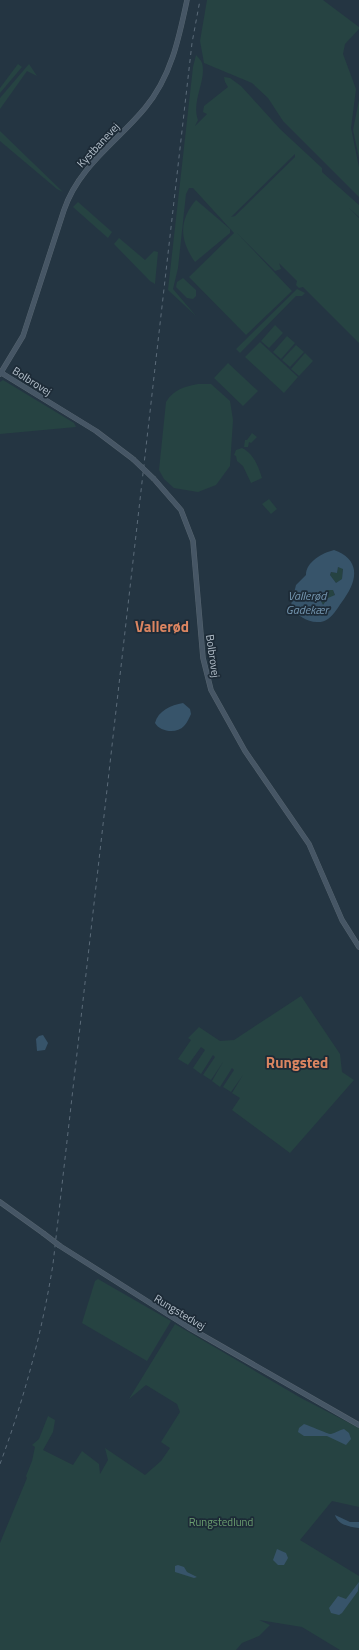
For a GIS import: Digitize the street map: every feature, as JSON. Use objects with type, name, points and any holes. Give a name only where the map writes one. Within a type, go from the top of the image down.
[{"type":"street","name":"Kystbanevej","points":[[0,373],[23,336],[64,210],[73,190],[89,166],[136,119],[155,94],[176,48],[187,0]]},
{"type":"street","name":"Bolbrovej","points":[[0,373],[96,431],[132,459],[154,479],[181,510],[193,541],[203,658],[205,671],[211,690],[245,751],[309,844],[340,915],[359,947]]},
{"type":"street","name":"Rungstedvej","points":[[0,1202],[60,1246],[128,1290],[213,1342],[359,1425]]},
{"type":"green space","points":[[207,0],[323,0],[359,27],[359,29],[345,44],[343,54],[356,89],[351,128],[359,167],[359,197],[283,121],[268,98],[252,83],[204,63],[200,41]]},
{"type":"green space","points":[[196,55],[202,62],[203,70],[196,105],[198,120],[195,126],[207,114],[203,112],[204,106],[228,87],[224,77],[230,78],[241,86],[280,129],[322,168],[322,172],[359,205],[359,217],[349,208],[359,218],[359,343],[303,287],[299,288],[296,285],[297,281],[279,263],[281,269],[275,271],[237,233],[292,291],[246,335],[189,277],[234,233],[193,188],[189,188],[186,194],[178,268],[173,289],[196,316],[168,290],[193,67]],"holes":[[[295,154],[295,157],[235,216],[231,217]]]},
{"type":"green space","points":[[18,64],[22,67],[0,93],[0,88]]},
{"type":"green space","points":[[29,64],[37,76],[27,71],[0,109],[0,98]]},
{"type":"green space","points":[[359,100],[359,158],[353,130]]},
{"type":"green space","points":[[0,131],[63,192],[57,189],[0,141]]},
{"type":"green space","points":[[196,200],[230,229],[230,233],[195,262],[186,246],[183,231],[186,216]]},
{"type":"green space","points":[[78,202],[112,232],[108,238],[73,207]]},
{"type":"green space","points":[[119,238],[145,260],[154,251],[158,252],[155,284],[150,281],[114,244]]},
{"type":"green space","points":[[183,278],[196,290],[196,296],[193,299],[187,298],[176,287],[177,282]]},
{"type":"green space","points":[[297,289],[305,293],[302,296],[296,296],[240,353],[236,349]]},
{"type":"green space","points":[[275,325],[283,333],[269,348],[261,341]]},
{"type":"green space","points":[[287,336],[295,343],[281,359],[273,352]]},
{"type":"green space","points":[[260,342],[298,377],[284,393],[245,357]]},
{"type":"green space","points":[[296,345],[304,352],[290,367],[282,360]]},
{"type":"green space","points":[[305,353],[313,361],[299,376],[291,369]]},
{"type":"green space","points":[[228,363],[258,391],[243,406],[214,378]]},
{"type":"green space","points":[[3,380],[74,423],[76,427],[0,434],[0,382]]},
{"type":"green space","points":[[198,384],[211,384],[230,401],[233,420],[230,466],[216,485],[198,492],[174,488],[164,479],[159,470],[166,402],[176,391]]},
{"type":"green space","points":[[252,433],[257,437],[251,443],[249,442],[248,447],[244,447],[245,440],[247,440]]},
{"type":"green space","points":[[242,448],[253,457],[262,478],[251,483],[243,466],[237,461],[236,456],[234,455],[236,450]]},
{"type":"green space","points":[[269,499],[277,509],[271,514],[262,504]]},
{"type":"green space","points":[[338,567],[343,568],[342,579],[336,583],[330,575],[331,572],[337,573]]},
{"type":"green space","points":[[327,590],[333,590],[335,596],[327,600],[323,605],[321,601]]},
{"type":"green space","points":[[301,996],[340,1054],[342,1072],[354,1080],[290,1153],[232,1110],[240,1098],[232,1093],[243,1075],[231,1092],[223,1087],[234,1070],[232,1068],[220,1087],[212,1081],[223,1062],[211,1080],[203,1075],[215,1057],[213,1055],[201,1074],[193,1068],[205,1050],[201,1047],[188,1065],[178,1059],[191,1040],[188,1038],[199,1027],[220,1041],[234,1040]]},
{"type":"green space","points":[[98,1279],[171,1321],[147,1361],[82,1323],[95,1281]]},
{"type":"green space","name":"Rungstedlund","points":[[175,1324],[301,1398],[359,1428],[359,1507],[332,1501],[300,1540],[359,1576],[359,1650],[340,1650],[302,1627],[259,1620],[270,1625],[259,1636],[242,1643],[236,1650],[0,1650],[0,1543],[27,1478],[26,1476],[32,1461],[35,1447],[32,1445],[39,1439],[48,1416],[55,1420],[53,1432],[43,1450],[73,1465],[82,1451],[99,1464],[100,1474],[108,1460],[105,1448],[145,1475],[161,1461],[170,1448],[161,1442],[180,1412],[177,1404],[146,1385],[129,1399]]},
{"type":"water","name":"Vallerød Gadekær","points":[[334,550],[348,558],[354,570],[352,584],[344,599],[330,618],[322,622],[309,621],[290,609],[296,585],[306,575],[312,562],[329,551]],"holes":[[[338,567],[343,569],[342,579],[336,583],[330,575],[331,572],[337,573]],[[327,590],[333,590],[335,595],[328,598],[323,605],[321,601]]]},
{"type":"water","points":[[183,703],[190,709],[191,714],[181,729],[169,731],[157,726],[155,723],[162,712],[174,705]]},
{"type":"water","points":[[43,1035],[48,1043],[45,1050],[37,1051],[36,1039]]},
{"type":"water","points":[[304,1424],[331,1434],[344,1429],[349,1433],[351,1439],[346,1445],[327,1436],[304,1436],[298,1432],[299,1428]]},
{"type":"water","points":[[335,1515],[350,1522],[359,1522],[359,1528],[342,1523]]},
{"type":"water","points":[[277,1549],[286,1553],[288,1558],[284,1565],[278,1565],[273,1560]]},
{"type":"water","points":[[178,1565],[184,1567],[187,1572],[197,1577],[194,1578],[175,1572],[175,1566]]},
{"type":"water","points":[[359,1582],[358,1591],[342,1613],[339,1615],[331,1613],[329,1608],[338,1596],[346,1599]]},
{"type":"railway","points":[[0,1464],[17,1415],[38,1340],[53,1264],[192,43],[200,0]]},
{"type":"district","name":"Vallerød","points":[[162,627]]},
{"type":"district","name":"Rungsted","points":[[297,1063]]}]
